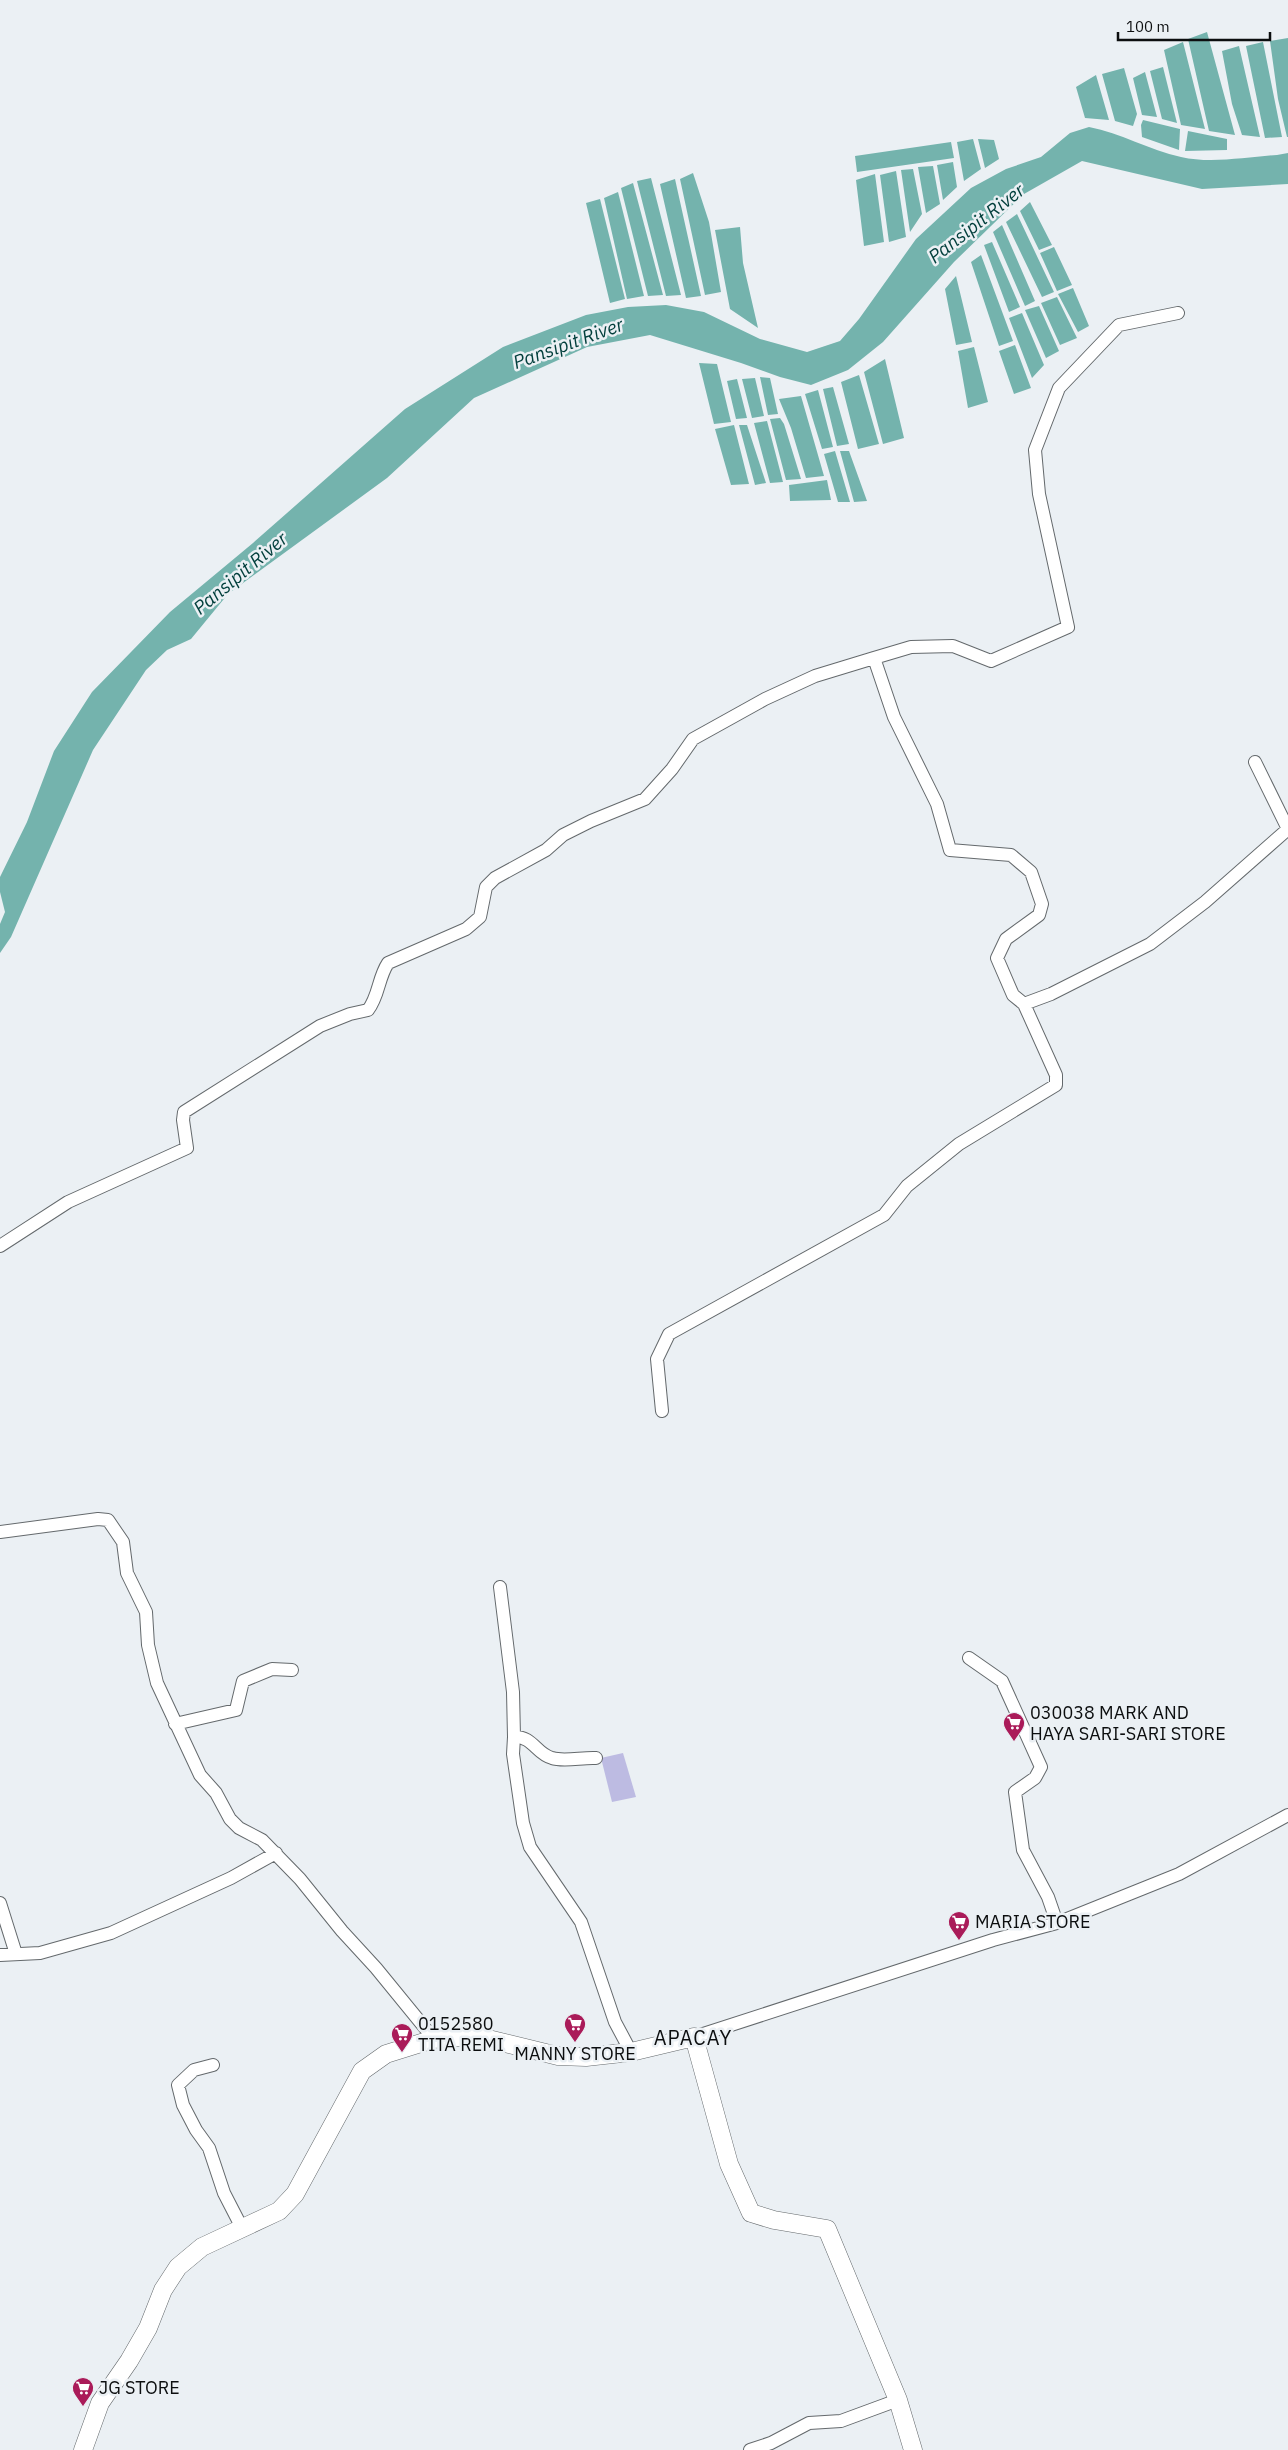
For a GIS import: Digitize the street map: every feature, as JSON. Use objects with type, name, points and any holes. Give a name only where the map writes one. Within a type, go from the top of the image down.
[{"type":"street","points":[[0,1246],[68,1202],[187,1148],[183,1120],[184,1112],[320,1026],[350,1014],[368,1010],[375,1002],[382,972],[388,963],[466,928],[480,917],[486,887],[495,878],[546,850],[563,835],[591,821],[645,799],[672,769],[694,739],[766,699],[815,676],[874,658],[911,647],[953,646],[991,661],[1068,627],[1039,494],[1035,450],[1059,388],[1119,325],[1178,313]]},
{"type":"street","points":[[662,1411],[657,1359],[670,1334],[884,1214],[907,1186],[959,1144],[1056,1085],[1056,1075],[1024,1004],[1013,995],[997,958],[1006,939],[1040,915],[1042,904],[1031,872],[1011,855],[950,850],[937,804],[894,717],[874,658]]},
{"type":"street","points":[[1024,1004],[1051,994],[1150,944],[1205,902],[1288,829],[1255,762]]},
{"type":"street","points":[[0,1532],[98,1519],[108,1520],[112,1524],[123,1542],[127,1574],[146,1612],[148,1645],[158,1683],[175,1724],[200,1775],[216,1793],[230,1820],[239,1828],[262,1840],[276,1853],[434,2038]]},
{"type":"street","points":[[500,1587],[513,1692],[513,1754],[523,1823],[530,1847],[581,1922],[614,2022],[631,2052]]},
{"type":"street","points":[[969,1658],[1002,1681],[1041,1767],[1034,1778],[1014,1792],[1024,1850],[1048,1897],[1057,1923]]},
{"type":"street","points":[[175,1724],[236,1710],[243,1681],[272,1669],[292,1670]]},
{"type":"street","points":[[514,1737],[531,1741],[542,1753],[552,1759],[596,1758]]},
{"type":"street","points":[[83,2450],[100,2403],[134,2353],[148,2328],[163,2290],[178,2267],[202,2247],[279,2211],[296,2194],[362,2071],[386,2054],[434,2038],[484,2038],[558,2056],[586,2057],[631,2052],[694,2037],[993,1940],[1057,1923],[1179,1874],[1288,1815]]},
{"type":"street","points":[[0,1954],[40,1954],[111,1933],[231,1878],[276,1853]]},
{"type":"street","points":[[0,1903],[16,1954]]},
{"type":"street","points":[[694,2037],[729,2164],[751,2213],[774,2220],[827,2229],[898,2400],[913,2450]]},
{"type":"street","points":[[213,2065],[194,2070],[178,2086],[183,2106],[196,2130],[209,2148],[224,2193],[242,2228]]},
{"type":"street","points":[[750,2450],[771,2443],[809,2423],[841,2421],[898,2400]]},
{"type":"shaded area","points":[[623,1753],[636,1797],[612,1802],[601,1758]]},
{"type":"water","points":[[1207,32],[1235,135],[1209,131],[1188,39]]},
{"type":"water","points":[[1288,38],[1287,137],[1278,99],[1270,41]]},
{"type":"water","points":[[1183,42],[1205,129],[1181,125],[1164,50]]},
{"type":"water","points":[[1263,42],[1282,137],[1265,138],[1246,46]]},
{"type":"water","points":[[1239,46],[1260,137],[1242,135],[1232,104],[1222,51]]},
{"type":"water","points":[[1163,67],[1177,123],[1162,119],[1150,71]]},
{"type":"water","points":[[1124,68],[1137,114],[1133,126],[1115,121],[1102,74]]},
{"type":"water","points":[[1145,72],[1157,117],[1142,115],[1133,78]]},
{"type":"water","points":[[1096,75],[1109,120],[1085,118],[1076,87]]},
{"type":"water","points":[[1143,120],[1180,129],[1179,150],[1142,137],[1141,125]]},
{"type":"water","name":"Pansipit River","points":[[1089,127],[1112,133],[1169,154],[1193,159],[1229,159],[1288,153],[1288,184],[1202,189],[1082,161],[1024,194],[954,262],[883,342],[848,370],[811,385],[780,377],[650,335],[587,347],[474,398],[387,478],[228,594],[191,639],[167,650],[146,670],[93,750],[11,937],[0,953],[0,924],[5,912],[0,892],[0,877],[27,822],[54,751],[92,692],[170,612],[253,543],[405,409],[503,347],[586,315],[628,307],[666,305],[704,312],[760,339],[807,352],[840,341],[859,319],[916,239],[971,188],[1006,169],[1041,157],[1070,133]]},
{"type":"water","points":[[1188,131],[1227,139],[1227,150],[1185,151]]},
{"type":"water","points":[[973,139],[981,169],[964,181],[957,142]]},
{"type":"water","points":[[978,139],[994,140],[999,159],[985,168]]},
{"type":"water","points":[[951,142],[954,158],[857,172],[855,156]]},
{"type":"water","points":[[953,162],[957,187],[943,200],[937,165]]},
{"type":"water","points":[[933,166],[940,204],[926,213],[918,167]]},
{"type":"water","points":[[913,169],[922,214],[910,232],[901,170]]},
{"type":"water","points":[[896,171],[906,237],[889,242],[880,175]]},
{"type":"water","points":[[693,173],[709,222],[721,292],[705,295],[680,179]]},
{"type":"water","points":[[875,174],[884,242],[864,246],[856,180]]},
{"type":"water","points":[[651,178],[681,295],[666,296],[637,181]]},
{"type":"water","points":[[675,179],[701,296],[686,298],[660,184]]},
{"type":"water","points":[[633,183],[663,295],[648,296],[621,188]]},
{"type":"water","points":[[618,192],[644,296],[627,299],[604,198]]},
{"type":"water","points":[[600,199],[625,299],[610,303],[586,203]]},
{"type":"water","points":[[1030,202],[1052,245],[1039,250],[1020,211]]},
{"type":"water","points":[[1017,214],[1054,292],[1042,297],[1006,222]]},
{"type":"water","points":[[1002,225],[1035,301],[1025,306],[993,232]]},
{"type":"water","points":[[740,227],[743,263],[758,328],[730,309],[715,230]]},
{"type":"water","points":[[992,242],[1020,307],[1009,312],[984,245]]},
{"type":"water","points":[[1054,247],[1072,285],[1057,291],[1040,253]]},
{"type":"water","points":[[981,255],[1013,341],[999,346],[971,262]]},
{"type":"water","points":[[956,276],[972,342],[956,345],[945,289]]},
{"type":"water","points":[[1073,288],[1089,326],[1078,332],[1058,294]]},
{"type":"water","points":[[1057,297],[1077,338],[1060,345],[1041,303]]},
{"type":"water","points":[[1039,306],[1059,351],[1046,358],[1025,310]]},
{"type":"water","points":[[1022,313],[1044,365],[1032,378],[1009,318]]},
{"type":"water","points":[[1015,345],[1031,388],[1014,394],[999,351]]},
{"type":"water","points":[[974,347],[988,402],[968,408],[958,351]]},
{"type":"water","points":[[885,359],[904,438],[883,444],[864,372]]},
{"type":"water","points":[[699,363],[717,364],[731,422],[714,424]]},
{"type":"water","points":[[859,375],[879,444],[858,449],[841,382]]},
{"type":"water","points":[[760,377],[770,378],[778,414],[768,415]]},
{"type":"water","points":[[755,378],[764,416],[752,418],[742,379]]},
{"type":"water","points":[[737,379],[747,418],[736,419],[727,381]]},
{"type":"water","points":[[833,387],[849,444],[837,446],[823,389]]},
{"type":"water","points":[[818,390],[833,447],[822,449],[805,394]]},
{"type":"water","points":[[801,396],[824,476],[806,478],[791,428],[779,399]]},
{"type":"water","points":[[780,418],[784,424],[801,479],[786,480],[770,419]]},
{"type":"water","points":[[767,421],[783,482],[770,483],[754,423]]},
{"type":"water","points":[[734,425],[749,484],[731,485],[715,429]]},
{"type":"water","points":[[739,425],[747,425],[766,483],[755,485]]},
{"type":"water","points":[[835,451],[850,502],[838,502],[824,454]]},
{"type":"water","points":[[840,451],[849,451],[867,501],[854,502]]},
{"type":"water","points":[[827,480],[831,500],[790,501],[789,485]]},
{"type":"place","name":"030038 MARK AND HAYA SARI-SARI STORE","points":[[1014,1742]]},
{"type":"place","name":"MARIA STORE","points":[[959,1941]]},
{"type":"place","name":"MANNY STORE","points":[[575,2043]]},
{"type":"place","name":"0152580 TITA REMI","points":[[402,2053]]},
{"type":"place","name":"JG STORE","points":[[83,2407]]},
{"type":"district","name":"APACAY","points":[[693,2038]]}]
